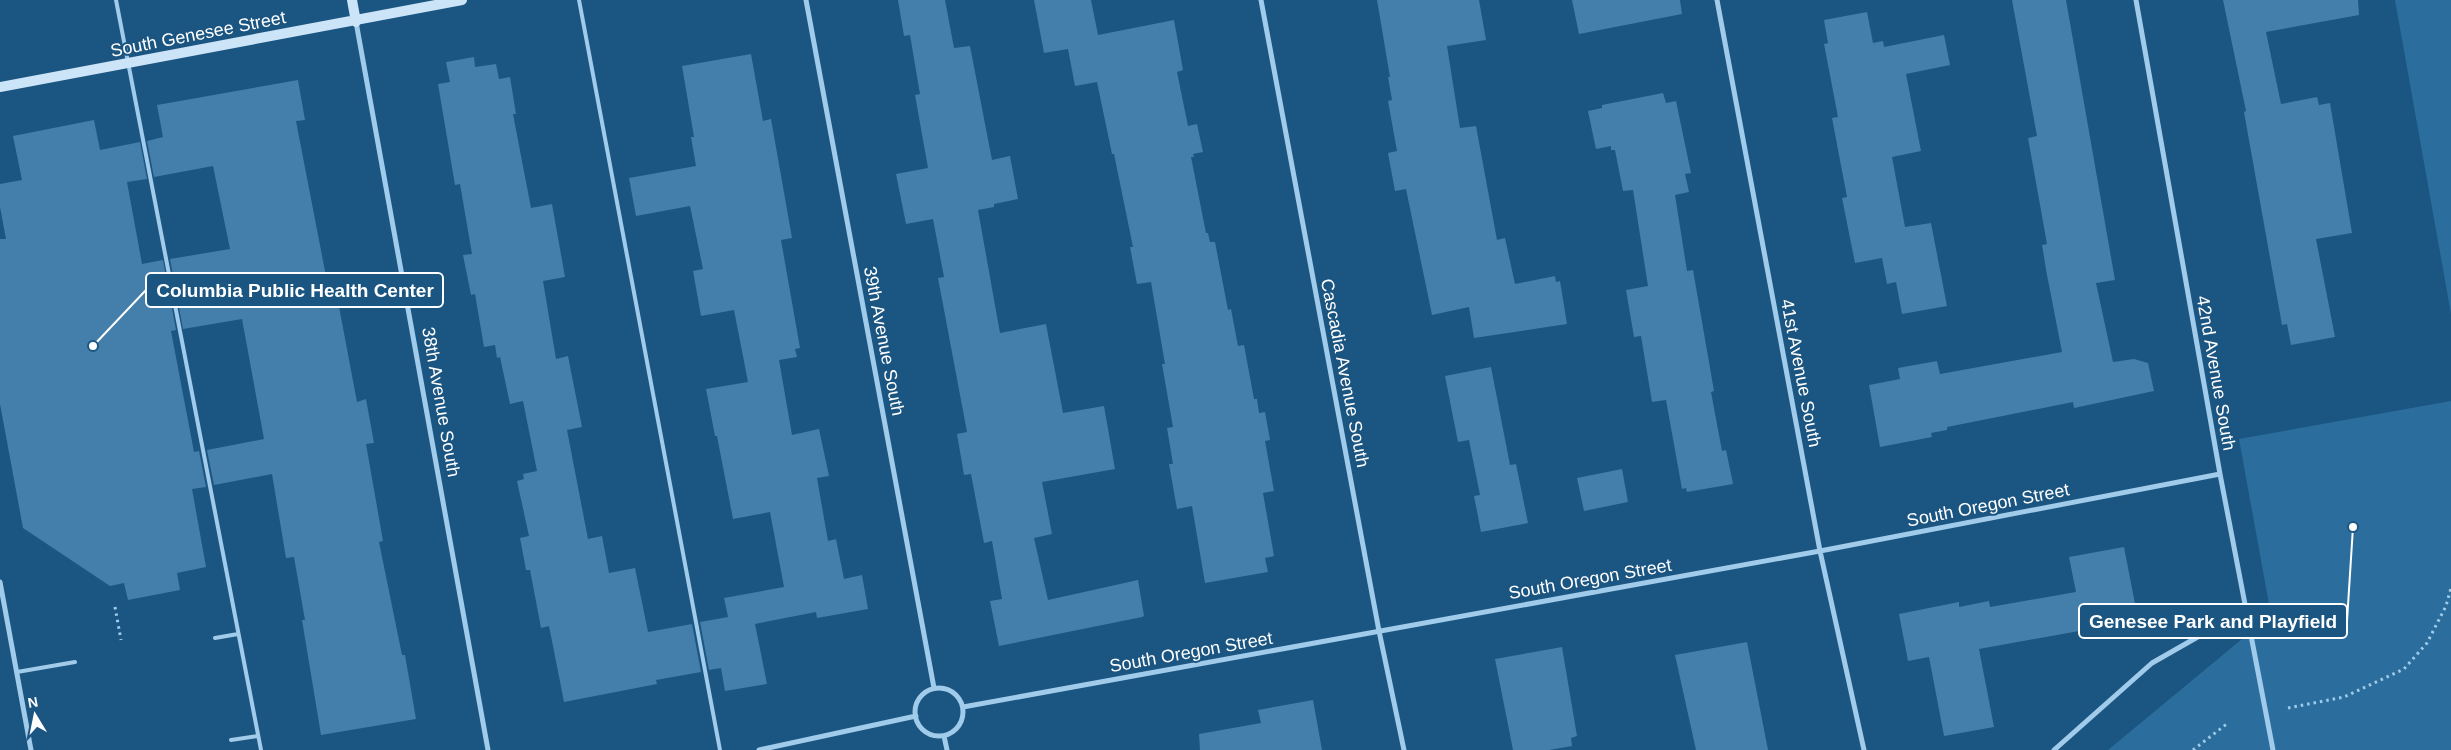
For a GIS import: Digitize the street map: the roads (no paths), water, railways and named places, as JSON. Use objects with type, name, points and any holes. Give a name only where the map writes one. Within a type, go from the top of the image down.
[{"type":"street","name":"38th Avenue South","points":[[352,0],[488,750]]},
{"type":"street","name":"South Genesee Street","points":[[0,88],[356,22],[462,0]]},
{"type":"street","name":"39th Avenue South","points":[[806,0],[934,688]]},
{"type":"street","name":"Cascadia Avenue South","points":[[1262,0],[1379,632],[1404,750]]},
{"type":"street","name":"41st Avenue South","points":[[1717,0],[1820,551],[1864,750]]},
{"type":"street","name":"42nd Avenue South","points":[[2136,0],[2220,474],[2273,750]]},
{"type":"street","name":"South Oregon Street","points":[[963,707],[1820,551],[2220,474]]},
{"type":"street","points":[[0,582],[31,750]]},
{"type":"street","points":[[2054,750],[2152,663],[2245,610]]},
{"type":"street","points":[[942,687],[956,694],[963,707],[964,715],[957,729],[944,736],[927,733],[921,728],[916,716],[916,704],[920,696],[934,688],[942,687]]},
{"type":"street","points":[[759,750],[916,716]]},
{"type":"street","points":[[944,736],[947,750]]},
{"type":"lane","points":[[116,0],[261,750]]},
{"type":"lane","points":[[579,0],[720,750]]},
{"type":"lane","points":[[215,638],[238,634]]},
{"type":"lane","points":[[17,672],[75,662]]},
{"type":"lane","points":[[231,740],[258,736]]},
{"type":"place","name":"Columbia Public Health Center","points":[[93,346]]},
{"type":"place","name":"Genesee Park and Playfield","points":[[2353,527]]}]
